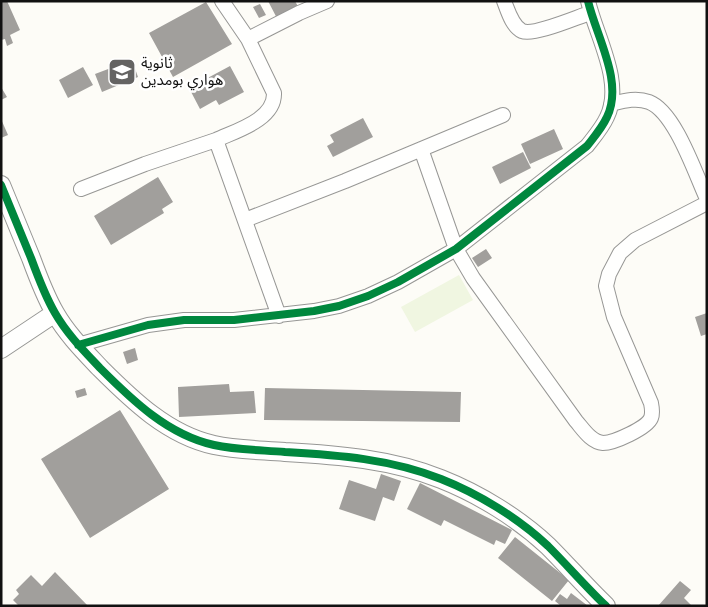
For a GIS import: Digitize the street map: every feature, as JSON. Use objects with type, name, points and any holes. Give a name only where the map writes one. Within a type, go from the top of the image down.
[{"type":"street","points":[[81,189],[145,164],[216,140],[258,120],[267,113],[274,99],[270,81],[248,40],[222,1]]},
{"type":"street","points":[[248,40],[299,13],[327,1]]},
{"type":"street","points":[[78,345],[157,324],[184,320],[234,320],[279,316],[339,306],[368,296],[405,279],[456,249],[587,146],[598,133],[607,116],[613,88],[610,72],[589,7],[541,30],[527,32],[515,24],[504,1]]},
{"type":"street","points":[[611,104],[626,100],[647,101],[663,112],[672,122],[707,199]]},
{"type":"street","points":[[245,220],[504,115]]},
{"type":"street","points":[[216,140],[279,316]]},
{"type":"street","points":[[422,149],[456,249],[473,278],[576,421],[588,434],[603,443],[614,441],[646,425],[651,419],[653,412],[652,403],[614,318],[609,302],[606,286],[612,266],[620,253],[635,240],[707,203]]},
{"type":"street","points":[[1,185],[55,313],[78,345],[119,387],[157,419],[183,434],[213,445],[336,456],[403,466],[441,479],[481,498],[519,524],[547,546],[606,606]]},
{"type":"street","points":[[1,349],[55,313]]},
{"type":"green space","points":[[459,275],[473,300],[415,332],[401,307]]},
{"type":"building","points":[[1,1],[7,1],[20,30],[10,35],[13,43],[7,46],[5,39],[1,40]]},
{"type":"building","points":[[268,1],[295,1],[301,12],[280,24]]},
{"type":"building","points":[[206,2],[232,44],[173,77],[149,33]]},
{"type":"building","points":[[260,4],[266,15],[259,18],[253,7]]},
{"type":"building","points":[[132,60],[138,77],[102,92],[95,74]]},
{"type":"building","points":[[230,66],[244,92],[219,105],[216,100],[200,109],[189,88]]},
{"type":"building","points":[[83,67],[93,85],[68,98],[59,80]]},
{"type":"building","points":[[1,87],[7,97],[1,100]]},
{"type":"building","points":[[363,118],[373,137],[333,157],[327,146],[334,142],[330,135]]},
{"type":"building","points":[[1,119],[8,135],[1,138]]},
{"type":"building","points":[[554,129],[563,149],[530,164],[521,144]]},
{"type":"building","points":[[523,152],[531,168],[500,184],[492,167]]},
{"type":"building","points":[[158,177],[173,202],[162,209],[164,213],[111,245],[94,216]]},
{"type":"building","points":[[486,249],[492,258],[478,267],[472,258]]},
{"type":"building","points":[[707,313],[707,334],[701,336],[695,317]]},
{"type":"building","points":[[135,348],[138,360],[127,364],[123,352]]},
{"type":"building","points":[[229,384],[230,392],[254,391],[256,413],[179,417],[178,387]]},
{"type":"building","points":[[85,388],[87,395],[77,398],[75,391]]},
{"type":"building","points":[[265,388],[461,392],[460,422],[264,420]]},
{"type":"building","points":[[120,410],[169,489],[90,538],[41,459]]},
{"type":"building","points":[[381,474],[401,481],[394,501],[383,497],[375,521],[339,509],[349,480],[376,489]]},
{"type":"building","points":[[420,483],[512,530],[505,544],[496,540],[494,545],[444,520],[441,526],[407,509]]},
{"type":"building","points":[[515,537],[569,580],[552,601],[498,558]]},
{"type":"building","points":[[55,572],[88,606],[17,606],[13,600],[19,594],[16,590],[31,575],[42,586]]},
{"type":"building","points":[[680,581],[691,590],[684,598],[692,606],[658,606]]},
{"type":"building","points":[[571,593],[588,606],[561,606],[555,601],[560,594],[567,599]]},
{"type":"cycle path","points":[[78,345],[148,325],[184,320],[234,320],[314,311],[339,306],[368,296],[398,282],[456,249],[587,146],[605,121],[611,103],[611,74],[588,1]]},
{"type":"cycle path","points":[[1,185],[51,307],[60,321],[100,368],[138,404],[166,425],[197,440],[214,445],[240,449],[364,459],[384,462],[441,479],[484,499],[524,526],[548,546],[606,606]]},
{"type":"place","name":"ثانوية هواري بومدين","points":[[122,72]]}]
